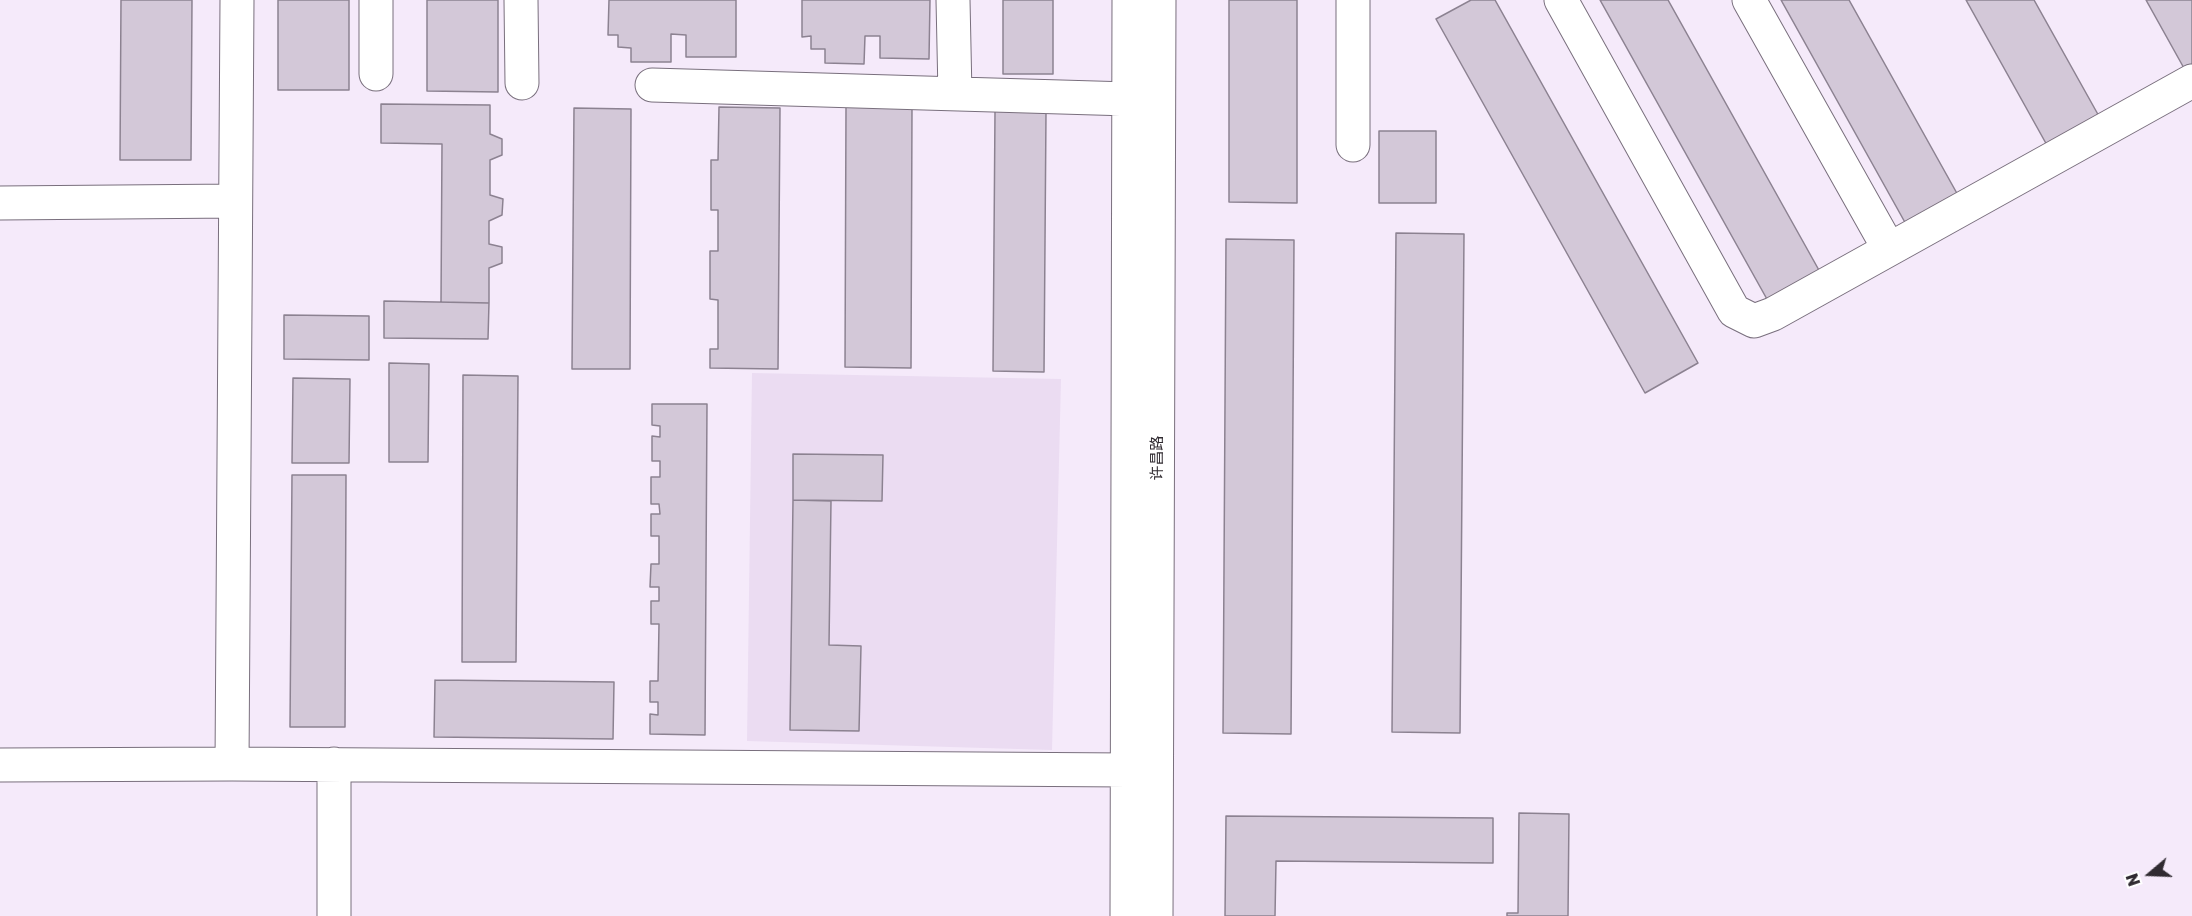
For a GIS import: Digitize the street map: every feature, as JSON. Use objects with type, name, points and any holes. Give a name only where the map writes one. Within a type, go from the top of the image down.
[{"type":"street","points":[[232,764],[237,0]]},
{"type":"street","points":[[376,0],[376,74]]},
{"type":"street","points":[[521,0],[522,83]]},
{"type":"street","points":[[953,0],[955,94]]},
{"type":"street","name":"许昌路","points":[[1127,916],[1129,0]]},
{"type":"street","name":"许昌路","points":[[1156,916],[1159,0]]},
{"type":"street","points":[[1353,0],[1353,145]]},
{"type":"street","points":[[1562,0],[1734,311],[1754,321],[1773,314],[2192,81]]},
{"type":"street","points":[[1749,0],[1889,249]]},
{"type":"street","points":[[652,85],[1129,99]]},
{"type":"street","points":[[0,202],[235,201]]},
{"type":"street","points":[[334,764],[334,916]]},
{"type":"street","points":[[0,765],[334,764],[1127,770]]},
{"type":"shaded area","points":[[752,373],[1061,379],[1052,750],[747,741]]},
{"type":"building","points":[[121,0],[192,0],[191,160],[120,160]]},
{"type":"building","points":[[278,0],[349,0],[349,90],[278,90]]},
{"type":"building","points":[[427,0],[498,0],[498,92],[427,91]]},
{"type":"building","points":[[609,0],[736,0],[736,57],[686,57],[686,35],[671,34],[671,62],[631,62],[631,48],[618,47],[618,35],[608,35]]},
{"type":"building","points":[[802,0],[930,0],[929,59],[880,58],[880,36],[865,36],[864,64],[825,63],[825,49],[811,49],[811,36],[802,37]]},
{"type":"building","points":[[1003,0],[1053,0],[1053,74],[1003,74]]},
{"type":"building","points":[[1229,0],[1297,0],[1297,203],[1229,202]]},
{"type":"building","points":[[1471,0],[1495,0],[1698,363],[1645,393],[1436,19]]},
{"type":"building","points":[[1600,0],[1668,0],[1820,272],[1768,301]]},
{"type":"building","points":[[1781,0],[1849,0],[1959,197],[1907,226]]},
{"type":"building","points":[[1966,0],[2034,0],[2100,118],[2048,147]]},
{"type":"building","points":[[2146,0],[2192,0],[2192,66],[2185,70]]},
{"type":"building","points":[[381,104],[490,105],[490,134],[502,139],[502,155],[490,160],[490,195],[503,199],[502,215],[489,221],[489,244],[502,247],[502,263],[489,268],[489,303],[441,302],[442,144],[381,143]]},
{"type":"building","points":[[719,107],[780,108],[778,369],[710,368],[710,349],[718,349],[718,300],[710,299],[710,251],[718,251],[718,210],[711,210],[711,160],[718,160]]},
{"type":"building","points":[[846,107],[912,107],[911,368],[845,367]]},
{"type":"building","points":[[574,108],[631,109],[630,369],[572,369]]},
{"type":"building","points":[[995,111],[1046,112],[1044,372],[993,371]]},
{"type":"building","points":[[1379,131],[1436,131],[1436,203],[1379,203]]},
{"type":"building","points":[[1396,233],[1464,234],[1460,733],[1392,732]]},
{"type":"building","points":[[1226,239],[1294,240],[1291,734],[1223,733]]},
{"type":"building","points":[[384,301],[489,303],[488,339],[384,338]]},
{"type":"building","points":[[284,315],[369,316],[369,360],[284,359]]},
{"type":"building","points":[[389,363],[429,364],[428,462],[389,462]]},
{"type":"building","points":[[463,375],[518,376],[516,662],[462,662]]},
{"type":"building","points":[[293,378],[350,379],[349,463],[292,463]]},
{"type":"building","points":[[652,404],[707,404],[705,735],[650,734],[650,714],[658,715],[658,702],[650,702],[650,681],[658,681],[659,624],[651,624],[651,601],[659,601],[659,587],[650,587],[651,564],[659,564],[659,536],[651,536],[651,514],[660,514],[659,504],[651,504],[651,477],[660,477],[660,461],[652,461],[652,436],[660,437],[660,426],[652,425]]},
{"type":"building","points":[[793,454],[883,455],[882,501],[793,500]]},
{"type":"building","points":[[292,475],[346,475],[345,727],[290,727]]},
{"type":"building","points":[[793,500],[831,501],[829,645],[861,646],[859,731],[790,730]]},
{"type":"building","points":[[435,680],[614,682],[613,739],[434,737]]},
{"type":"building","points":[[1519,813],[1569,814],[1568,916],[1507,916],[1507,913],[1518,913]]},
{"type":"building","points":[[1226,816],[1493,818],[1493,863],[1276,861],[1275,916],[1225,916]]}]
